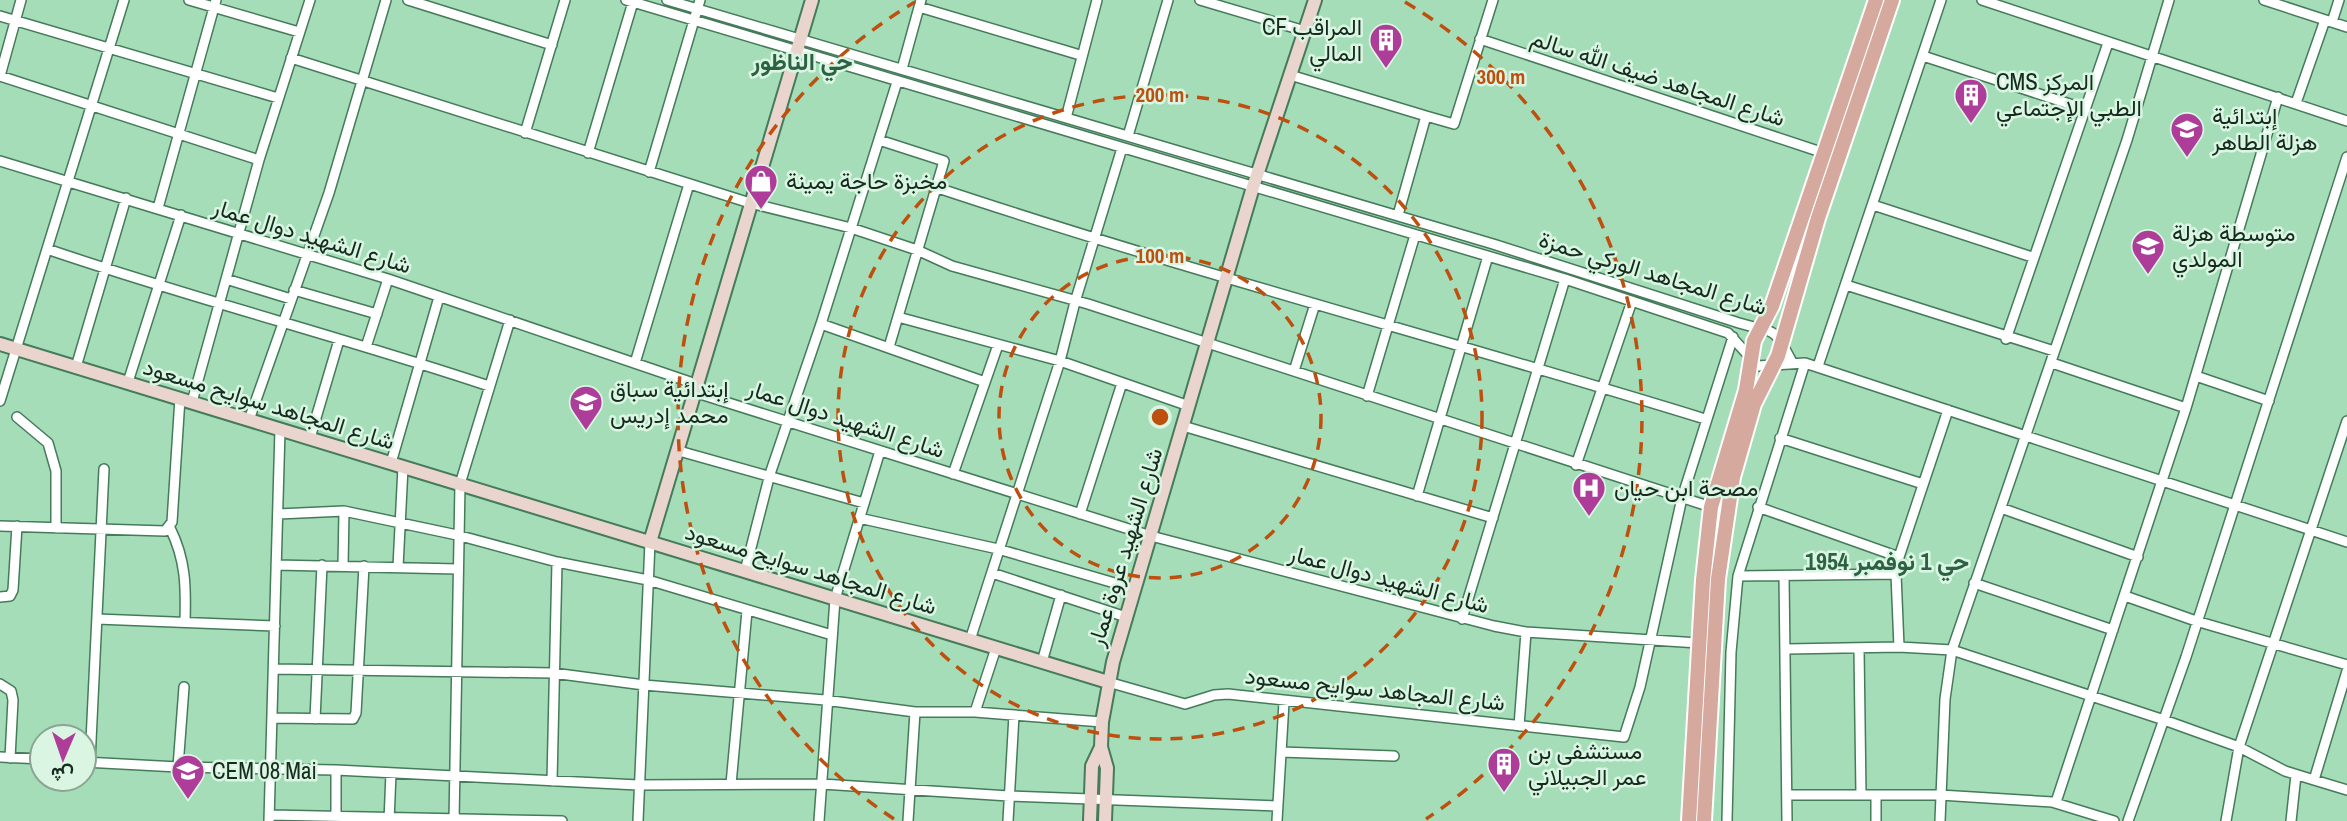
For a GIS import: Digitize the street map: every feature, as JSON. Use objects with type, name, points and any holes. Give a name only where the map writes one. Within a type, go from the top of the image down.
[{"type":"main road","points":[[1689,821],[1699,643],[1711,507],[1760,328],[1772,306],[1876,0]]},
{"type":"main road","points":[[1704,821],[1718,579],[1726,512],[1754,404],[1774,365],[1818,218],[1892,0]]},
{"type":"street","points":[[21,0],[0,76],[259,160]]},
{"type":"street","points":[[0,401],[124,0]]},
{"type":"street","points":[[190,0],[215,4],[299,32]]},
{"type":"street","points":[[185,622],[186,574],[180,548],[170,528],[186,400],[218,305],[259,160],[310,0]]},
{"type":"street","points":[[249,419],[329,193],[386,0]]},
{"type":"street","points":[[408,0],[552,45]]},
{"type":"street","points":[[525,133],[565,0]]},
{"type":"street","name":"شارع المجاهد الوركي حمزة","points":[[667,0],[698,5],[897,82],[1122,148],[1398,215],[1773,330],[1792,362]]},
{"type":"street","points":[[638,821],[650,542],[697,393],[750,203],[812,0]]},
{"type":"street","points":[[1066,118],[1080,55],[1097,0]]},
{"type":"street","points":[[1128,136],[1168,0]]},
{"type":"street","points":[[1200,0],[1305,31]]},
{"type":"street","name":"شارع الشهيد عروة عمار","points":[[1105,821],[1107,768],[1101,747],[1108,682],[1225,278],[1315,0]]},
{"type":"street","points":[[1290,75],[1454,124],[1493,0]]},
{"type":"street","points":[[1818,366],[1941,0]]},
{"type":"street","points":[[1982,0],[2347,121]]},
{"type":"street","points":[[1940,821],[1945,699],[1952,650],[2127,140],[2169,0]]},
{"type":"street","points":[[2264,0],[2347,27]]},
{"type":"street","points":[[2296,103],[2339,0]]},
{"type":"street","points":[[588,153],[630,1]]},
{"type":"street","name":"شارع المجاهد الوركي حمزة","points":[[630,1],[694,21],[902,69],[1128,136],[1255,181],[1415,234],[1565,279],[1733,337],[1751,361]]},
{"type":"street","points":[[902,69],[920,3],[1080,55]]},
{"type":"street","points":[[158,208],[215,4]]},
{"type":"street","points":[[649,172],[698,5]]},
{"type":"street","points":[[0,16],[278,98]]},
{"type":"street","name":"شارع المجاهد ضيف الله سالم","points":[[1480,39],[1824,153]]},
{"type":"street","points":[[2006,338],[2108,43]]},
{"type":"street","points":[[1923,56],[2084,109]]},
{"type":"street","points":[[291,58],[750,203],[851,228],[953,265],[1208,342],[1514,445],[1711,507]]},
{"type":"street","points":[[745,571],[770,474],[821,324],[897,82]]},
{"type":"street","points":[[2056,802],[2186,408],[2278,97]]},
{"type":"street","points":[[1398,215],[1426,116]]},
{"type":"street","points":[[879,140],[944,161],[889,348]]},
{"type":"street","points":[[970,640],[1060,362],[1074,302],[1122,148]]},
{"type":"street","points":[[2128,821],[2164,720],[2347,157]]},
{"type":"street","name":"شارع الشهيد دوال عمار","points":[[0,160],[388,279],[690,382],[697,393],[1151,536],[1462,619],[1526,632],[1699,643]]},
{"type":"street","points":[[635,363],[689,184]]},
{"type":"street","points":[[935,187],[1094,240],[1536,367],[1705,419]]},
{"type":"street","points":[[76,367],[126,198]]},
{"type":"street","points":[[1873,205],[2032,257]]},
{"type":"street","points":[[128,383],[181,215]]},
{"type":"street","points":[[1367,396],[1415,234]]},
{"type":"street","points":[[47,249],[218,305],[420,363],[489,386]]},
{"type":"street","points":[[1417,496],[1488,256]]},
{"type":"street","points":[[226,278],[377,314]]},
{"type":"street","points":[[366,347],[388,279]]},
{"type":"street","points":[[1462,619],[1536,367],[1565,279]]},
{"type":"street","points":[[1846,285],[2006,338],[2054,351]]},
{"type":"street","points":[[398,567],[397,465],[420,363],[439,297]]},
{"type":"street","points":[[1576,465],[1632,301]]},
{"type":"street","points":[[1294,371],[1315,304]]},
{"type":"street","points":[[898,317],[1060,362],[1189,406]]},
{"type":"street","points":[[454,820],[460,484],[510,320]]},
{"type":"street","points":[[821,324],[985,382]]},
{"type":"street","points":[[1649,641],[1682,498],[1733,337]]},
{"type":"street","points":[[310,438],[339,340]]},
{"type":"street","name":"شارع المجاهد سوايح مسعود","points":[[0,344],[1185,704],[1214,695],[1228,694],[1624,737],[1640,687],[1649,641]]},
{"type":"street","points":[[953,474],[998,345]]},
{"type":"street","points":[[1751,361],[1762,367],[1792,362],[1818,366],[2162,482],[2312,528],[2347,542]]},
{"type":"street","points":[[1727,821],[1731,652],[1738,576],[1805,363]]},
{"type":"street","points":[[2052,363],[2186,408]]},
{"type":"street","points":[[2196,376],[2269,401]]},
{"type":"street","points":[[1080,514],[1122,383]]},
{"type":"street","points":[[1899,647],[1896,574],[1899,557],[1948,410]]},
{"type":"street","points":[[18,417],[48,443],[56,471],[56,528]]},
{"type":"street","points":[[2226,821],[2239,747],[2347,421]]},
{"type":"street","points":[[1183,426],[1493,518]]},
{"type":"street","points":[[280,429],[270,818],[562,821]]},
{"type":"street","points":[[1780,438],[1923,484]]},
{"type":"street","points":[[679,451],[770,474],[863,503]]},
{"type":"street","points":[[819,821],[825,700],[835,599],[880,451]]},
{"type":"street","points":[[90,723],[104,469]]},
{"type":"street","points":[[1758,507],[1899,557]]},
{"type":"street","points":[[2001,508],[2138,557]]},
{"type":"street","points":[[278,514],[344,511],[399,522],[556,562],[648,580],[832,635]]},
{"type":"street","points":[[343,566],[344,511]]},
{"type":"street","points":[[859,518],[998,549],[1135,589]]},
{"type":"street","points":[[0,526],[158,533],[170,528]]},
{"type":"street","points":[[0,597],[10,596],[13,590],[17,526]]},
{"type":"street","points":[[552,781],[556,562]]},
{"type":"street","points":[[276,565],[458,569]]},
{"type":"street","points":[[315,719],[322,565]]},
{"type":"street","points":[[272,719],[353,719],[364,566]]},
{"type":"street","points":[[992,573],[1126,617]]},
{"type":"street","points":[[1738,576],[1896,574]]},
{"type":"street","points":[[1784,576],[1787,649],[1787,821]]},
{"type":"street","points":[[1974,583],[2113,630]]},
{"type":"street","points":[[1042,662],[1061,595]]},
{"type":"street","points":[[2125,596],[2196,621],[2347,664]]},
{"type":"street","points":[[731,784],[737,691],[747,611]]},
{"type":"street","points":[[97,619],[275,626]]},
{"type":"street","points":[[1519,726],[1526,632]]},
{"type":"street","points":[[1787,649],[1899,647],[1952,650],[2164,720],[2239,747],[2296,775],[2347,790]]},
{"type":"street","points":[[975,712],[996,648]]},
{"type":"street","points":[[1859,649],[1861,795]]},
{"type":"street","points":[[274,669],[553,673],[644,685],[825,700],[915,712],[975,712],[1102,723]]},
{"type":"street","points":[[2315,780],[2343,697],[2347,671]]},
{"type":"street","points":[[0,684],[11,691],[13,700],[5,757],[28,759]]},
{"type":"street","points":[[178,768],[184,687]]},
{"type":"street","points":[[1277,821],[1284,702]]},
{"type":"street","points":[[908,821],[915,712]]},
{"type":"street","points":[[1008,821],[1014,715]]},
{"type":"street","name":"شارع الشهيد عروة عمار","points":[[1090,821],[1092,766],[1101,747]]},
{"type":"street","points":[[1281,752],[1394,755]]},
{"type":"street","points":[[98,763],[178,768],[337,770],[638,785],[821,784],[1009,796],[1277,806]]},
{"type":"street","points":[[336,818],[337,770]]},
{"type":"street","points":[[389,819],[391,773]]},
{"type":"street","points":[[2291,821],[2296,775]]},
{"type":"street","points":[[1787,795],[1940,794],[2056,802],[2114,821]]},
{"type":"street","points":[[1876,796],[1876,821]]},
{"type":"place","name":"CF المراقب المالي","points":[[1386,70]]},
{"type":"place","name":"CMS المركز الطبي الإجتماعي","points":[[1971,125]]},
{"type":"place","name":"إبتدائية هزلة الطاهر","points":[[2187,159]]},
{"type":"place","name":"مخبزة حاجة يمينة","points":[[761,211]]},
{"type":"place","name":"متوسطة هزلة المولدي","points":[[2148,276]]},
{"type":"place","name":"إبتدائية سباق محمد إدريس","points":[[586,432]]},
{"type":"place","name":"مصحة ابن حيان","points":[[1589,518]]},
{"type":"place","name":"مستشفى بن عمر الجبيلاني","points":[[1504,794]]},
{"type":"place","name":"CEM 08 Mai","points":[[188,801]]},
{"type":"district","name":"حي الناظور","points":[[802,62]]},
{"type":"district","name":"حي 1 نوفمبر 1954","points":[[1887,562]]}]
